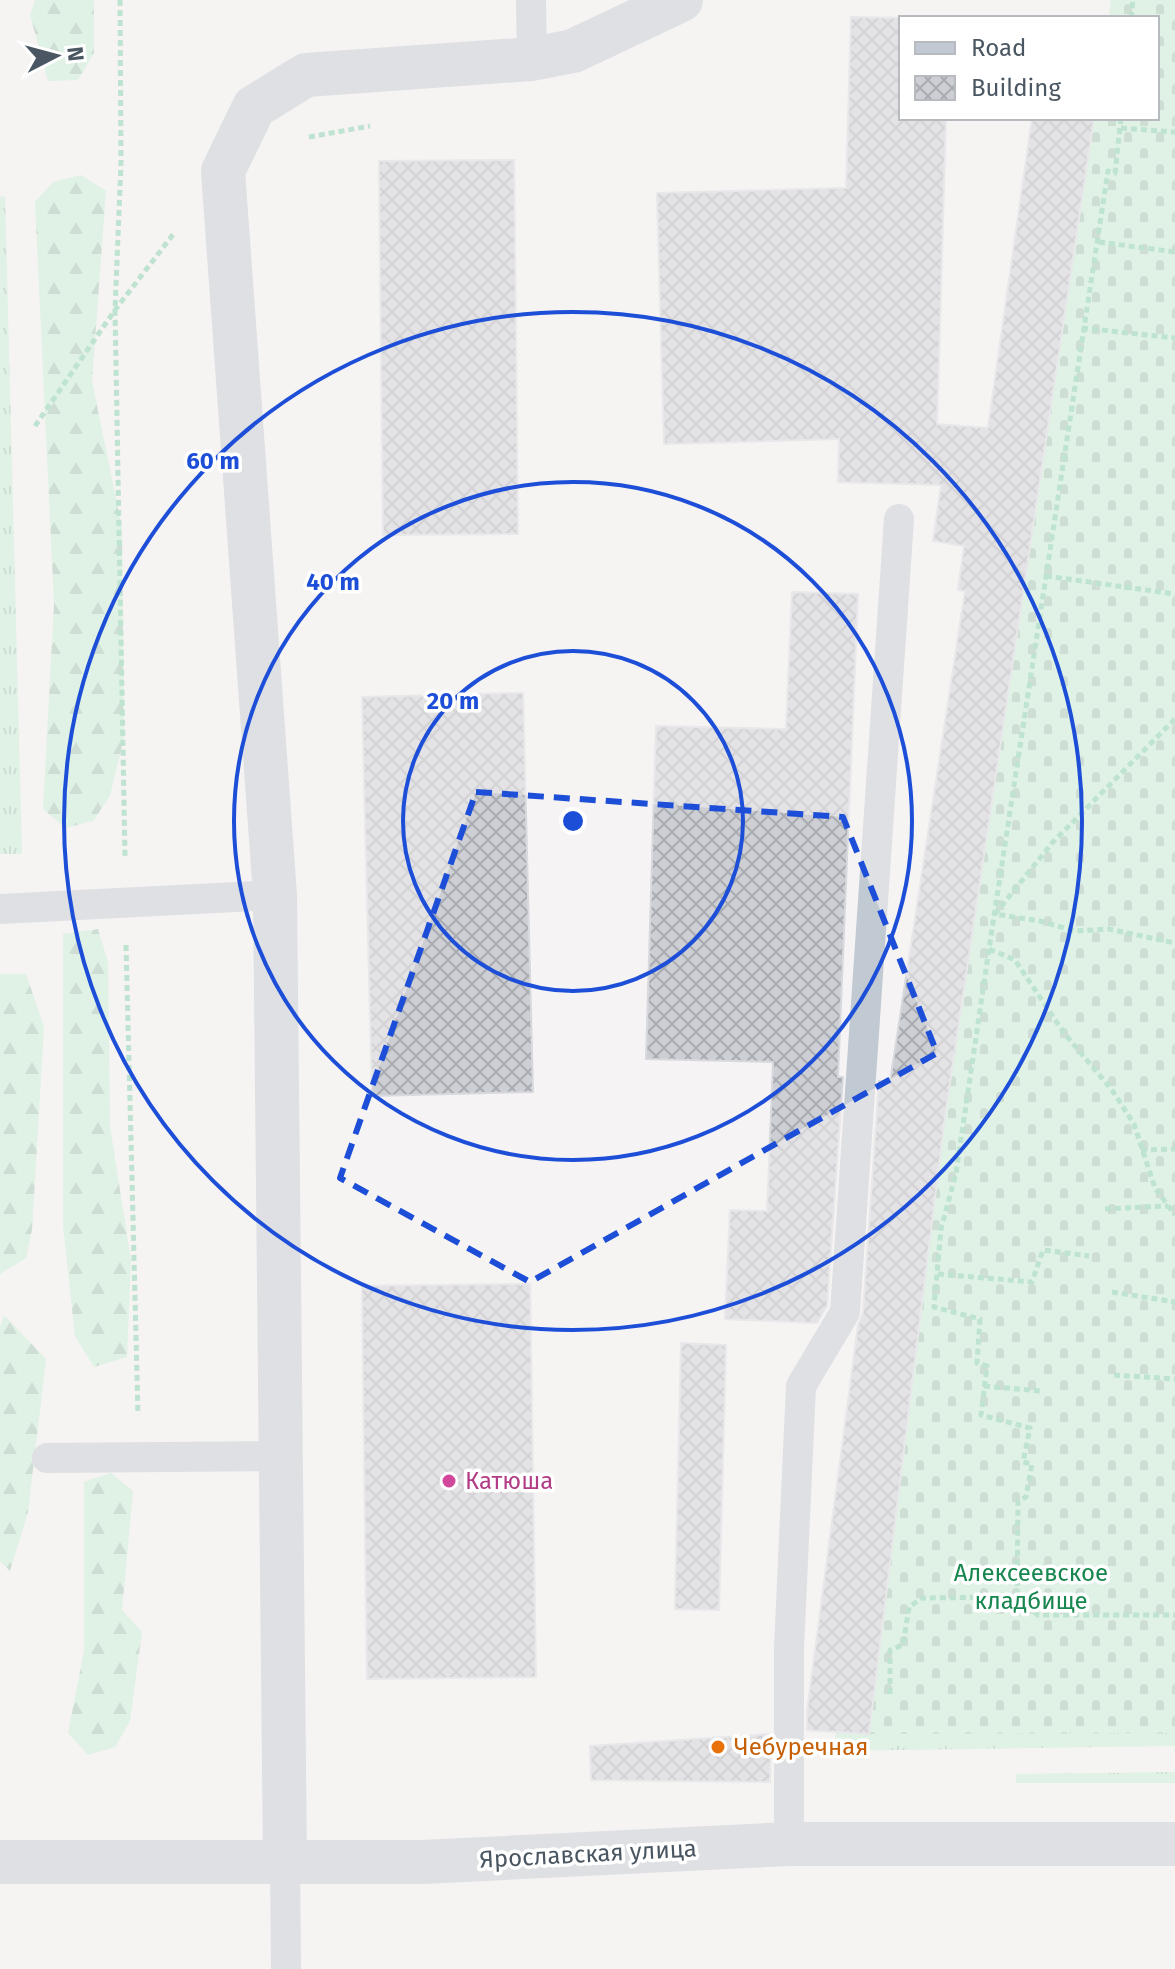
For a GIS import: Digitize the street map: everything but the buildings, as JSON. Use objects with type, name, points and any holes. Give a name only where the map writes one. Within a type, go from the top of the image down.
[{"type":"street","points":[[285,1862],[275,895],[223,171],[254,107],[306,75],[532,59],[573,51],[681,0]]},
{"type":"street","name":"Ярославская улица","points":[[0,1862],[423,1862],[789,1844],[1175,1844]]},
{"type":"lane","points":[[531,0],[532,59]]},
{"type":"lane","points":[[789,1844],[789,1648],[801,1386],[845,1312],[899,519]]},
{"type":"lane","points":[[0,909],[275,895]]},
{"type":"lane","points":[[47,1458],[281,1456]]},
{"type":"lane","points":[[285,1862],[286,1969]]},
{"type":"path","points":[[120,0],[121,163],[115,310],[125,903],[139,1457]]},
{"type":"path","points":[[1017,1597],[1018,1501],[1026,1497],[1032,1464],[1023,1462],[1030,1428],[981,1415],[987,1366],[977,1363],[980,1319],[934,1307],[941,1229],[956,1173],[1082,328],[1099,242],[1108,171],[1115,173],[1121,120]]},
{"type":"path","points":[[1121,128],[1175,132]]},
{"type":"path","points":[[35,426],[115,310],[223,171]]},
{"type":"path","points":[[1099,242],[1175,252]]},
{"type":"path","points":[[1082,328],[1175,338]]},
{"type":"path","points":[[1046,576],[1175,594]]},
{"type":"path","points":[[995,914],[1053,842],[1175,719]]},
{"type":"path","points":[[995,914],[1040,921],[1075,931],[1109,929],[1175,943]]},
{"type":"path","points":[[989,949],[1015,960],[1064,1033],[1112,1090],[1134,1124],[1155,1188],[1175,1215]]},
{"type":"path","points":[[1141,1150],[1175,1149]]},
{"type":"path","points":[[1105,1209],[1168,1206]]},
{"type":"path","points":[[938,1274],[1032,1282],[1043,1250],[1089,1256]]},
{"type":"path","points":[[1112,1292],[1175,1302]]},
{"type":"path","points":[[1114,1375],[1175,1379]]},
{"type":"path","points":[[984,1386],[1040,1391]]},
{"type":"path","points":[[890,1694],[890,1650],[903,1645],[909,1607],[922,1598],[1017,1597],[1038,1615],[1175,1615]]},
{"type":"highlighted area","points":[[476,792],[843,817],[937,1053],[530,1282],[340,1178]]},
{"type":"green space","points":[[35,0],[94,0],[94,53],[78,80],[48,81],[30,15]]},
{"type":"green space","name":"Алексеевское кладбище","points":[[1111,0],[1175,0],[1175,1733],[869,1734],[953,1062],[1094,120],[1159,120],[1159,16],[1109,16]]},
{"type":"green space","points":[[81,175],[106,191],[92,381],[122,528],[124,737],[110,796],[93,821],[65,828],[43,809],[54,604],[35,202],[53,182]]},
{"type":"green space","points":[[5,196],[22,854],[0,854],[0,197]]},
{"type":"green space","points":[[98,929],[108,962],[110,1126],[131,1261],[127,1357],[94,1367],[75,1336],[63,1225],[63,934]]},
{"type":"green space","points":[[0,974],[26,974],[44,1027],[32,1230],[26,1258],[0,1274]]},
{"type":"green space","points":[[4,1315],[46,1359],[28,1512],[10,1571],[0,1561],[0,1327]]},
{"type":"green space","points":[[111,1473],[133,1491],[122,1610],[142,1632],[130,1721],[115,1747],[88,1755],[68,1733],[84,1651],[84,1482]]},
{"type":"green space","points":[[836,1732],[1175,1733],[1175,1746],[834,1751]]},
{"type":"green space","points":[[1175,1772],[1175,1783],[1016,1783],[1016,1774]]},
{"type":"place","name":"Катюша","points":[[449,1481]]},
{"type":"place","name":"Чебуречная","points":[[718,1747]]}]
